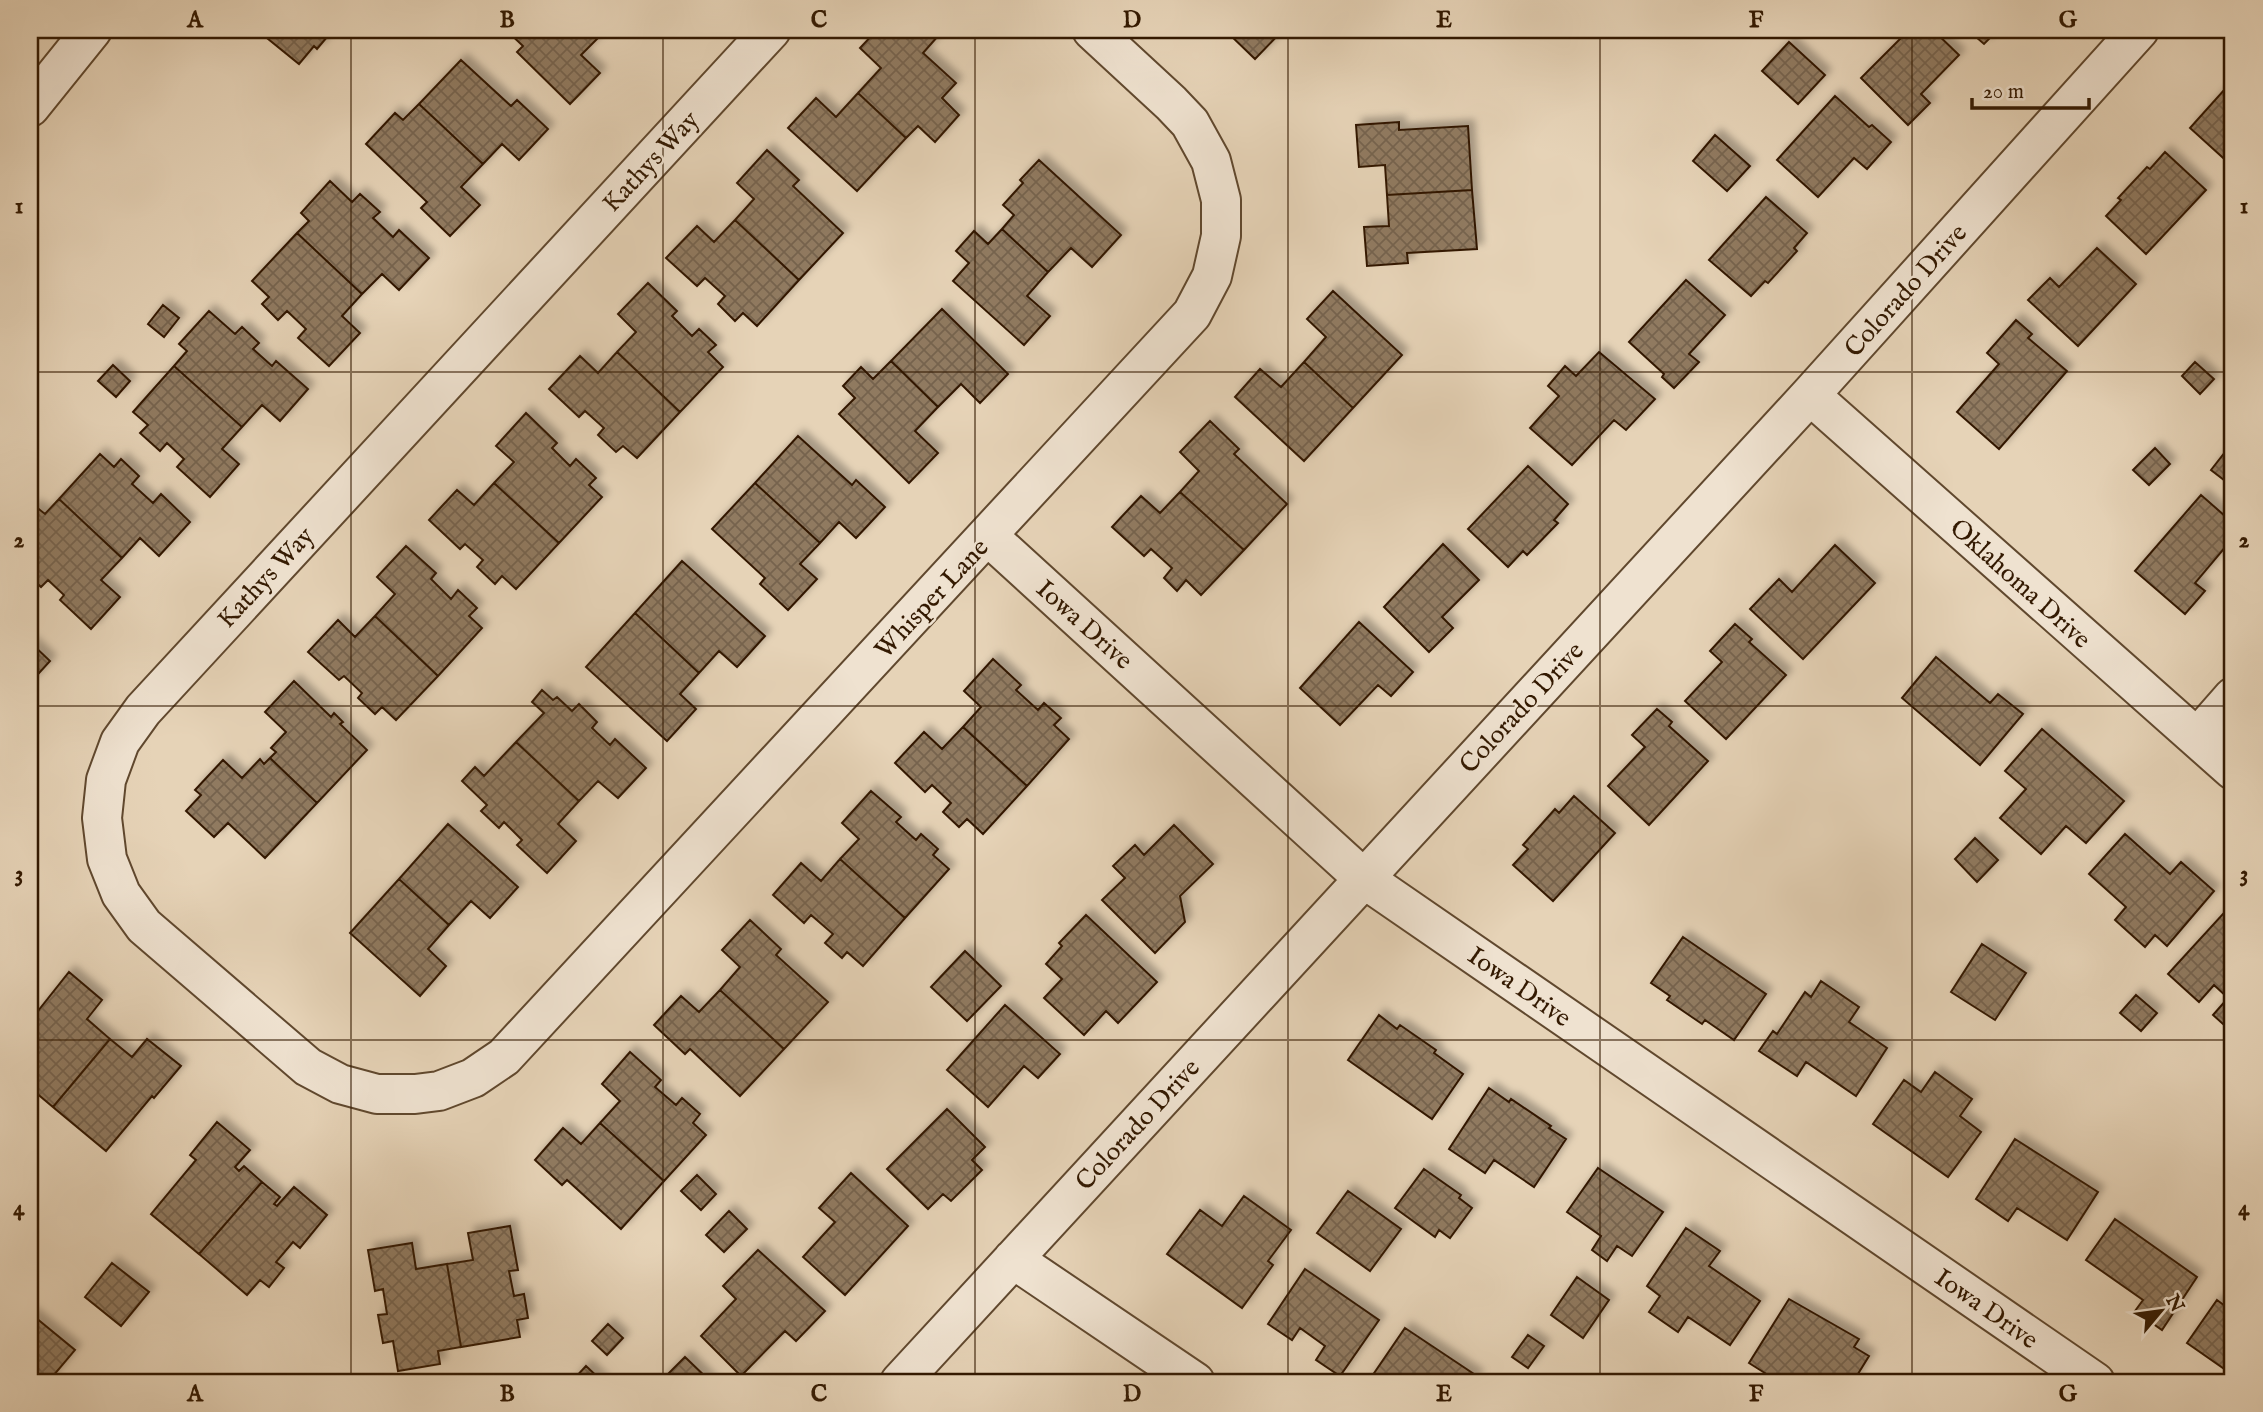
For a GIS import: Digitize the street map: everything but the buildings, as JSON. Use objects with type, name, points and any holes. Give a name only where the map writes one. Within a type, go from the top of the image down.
[{"type":"street","points":[[30,107],[92,30]]},
{"type":"street","name":"Kathys Way","points":[[415,1094],[377,1094],[341,1084],[308,1067],[144,926],[121,894],[107,859],[102,818],[106,780],[120,742],[143,710],[771,30]]},
{"type":"street","name":"Whisper Lane","points":[[415,1094],[439,1090],[472,1078],[504,1057],[1192,314],[1212,276],[1221,236],[1221,200],[1211,161],[1189,123],[1171,103],[1092,30]]},
{"type":"street","name":"Colorado Drive","points":[[900,1382],[1810,395],[2140,30]]},
{"type":"street","name":"Oklahoma Drive","points":[[1810,395],[2233,770]]},
{"type":"street","name":"Iowa Drive","points":[[988,536],[1363,878],[2095,1382]]},
{"type":"street","points":[[2197,738],[2233,697]]},
{"type":"street","points":[[1013,1259],[1195,1382]]}]
